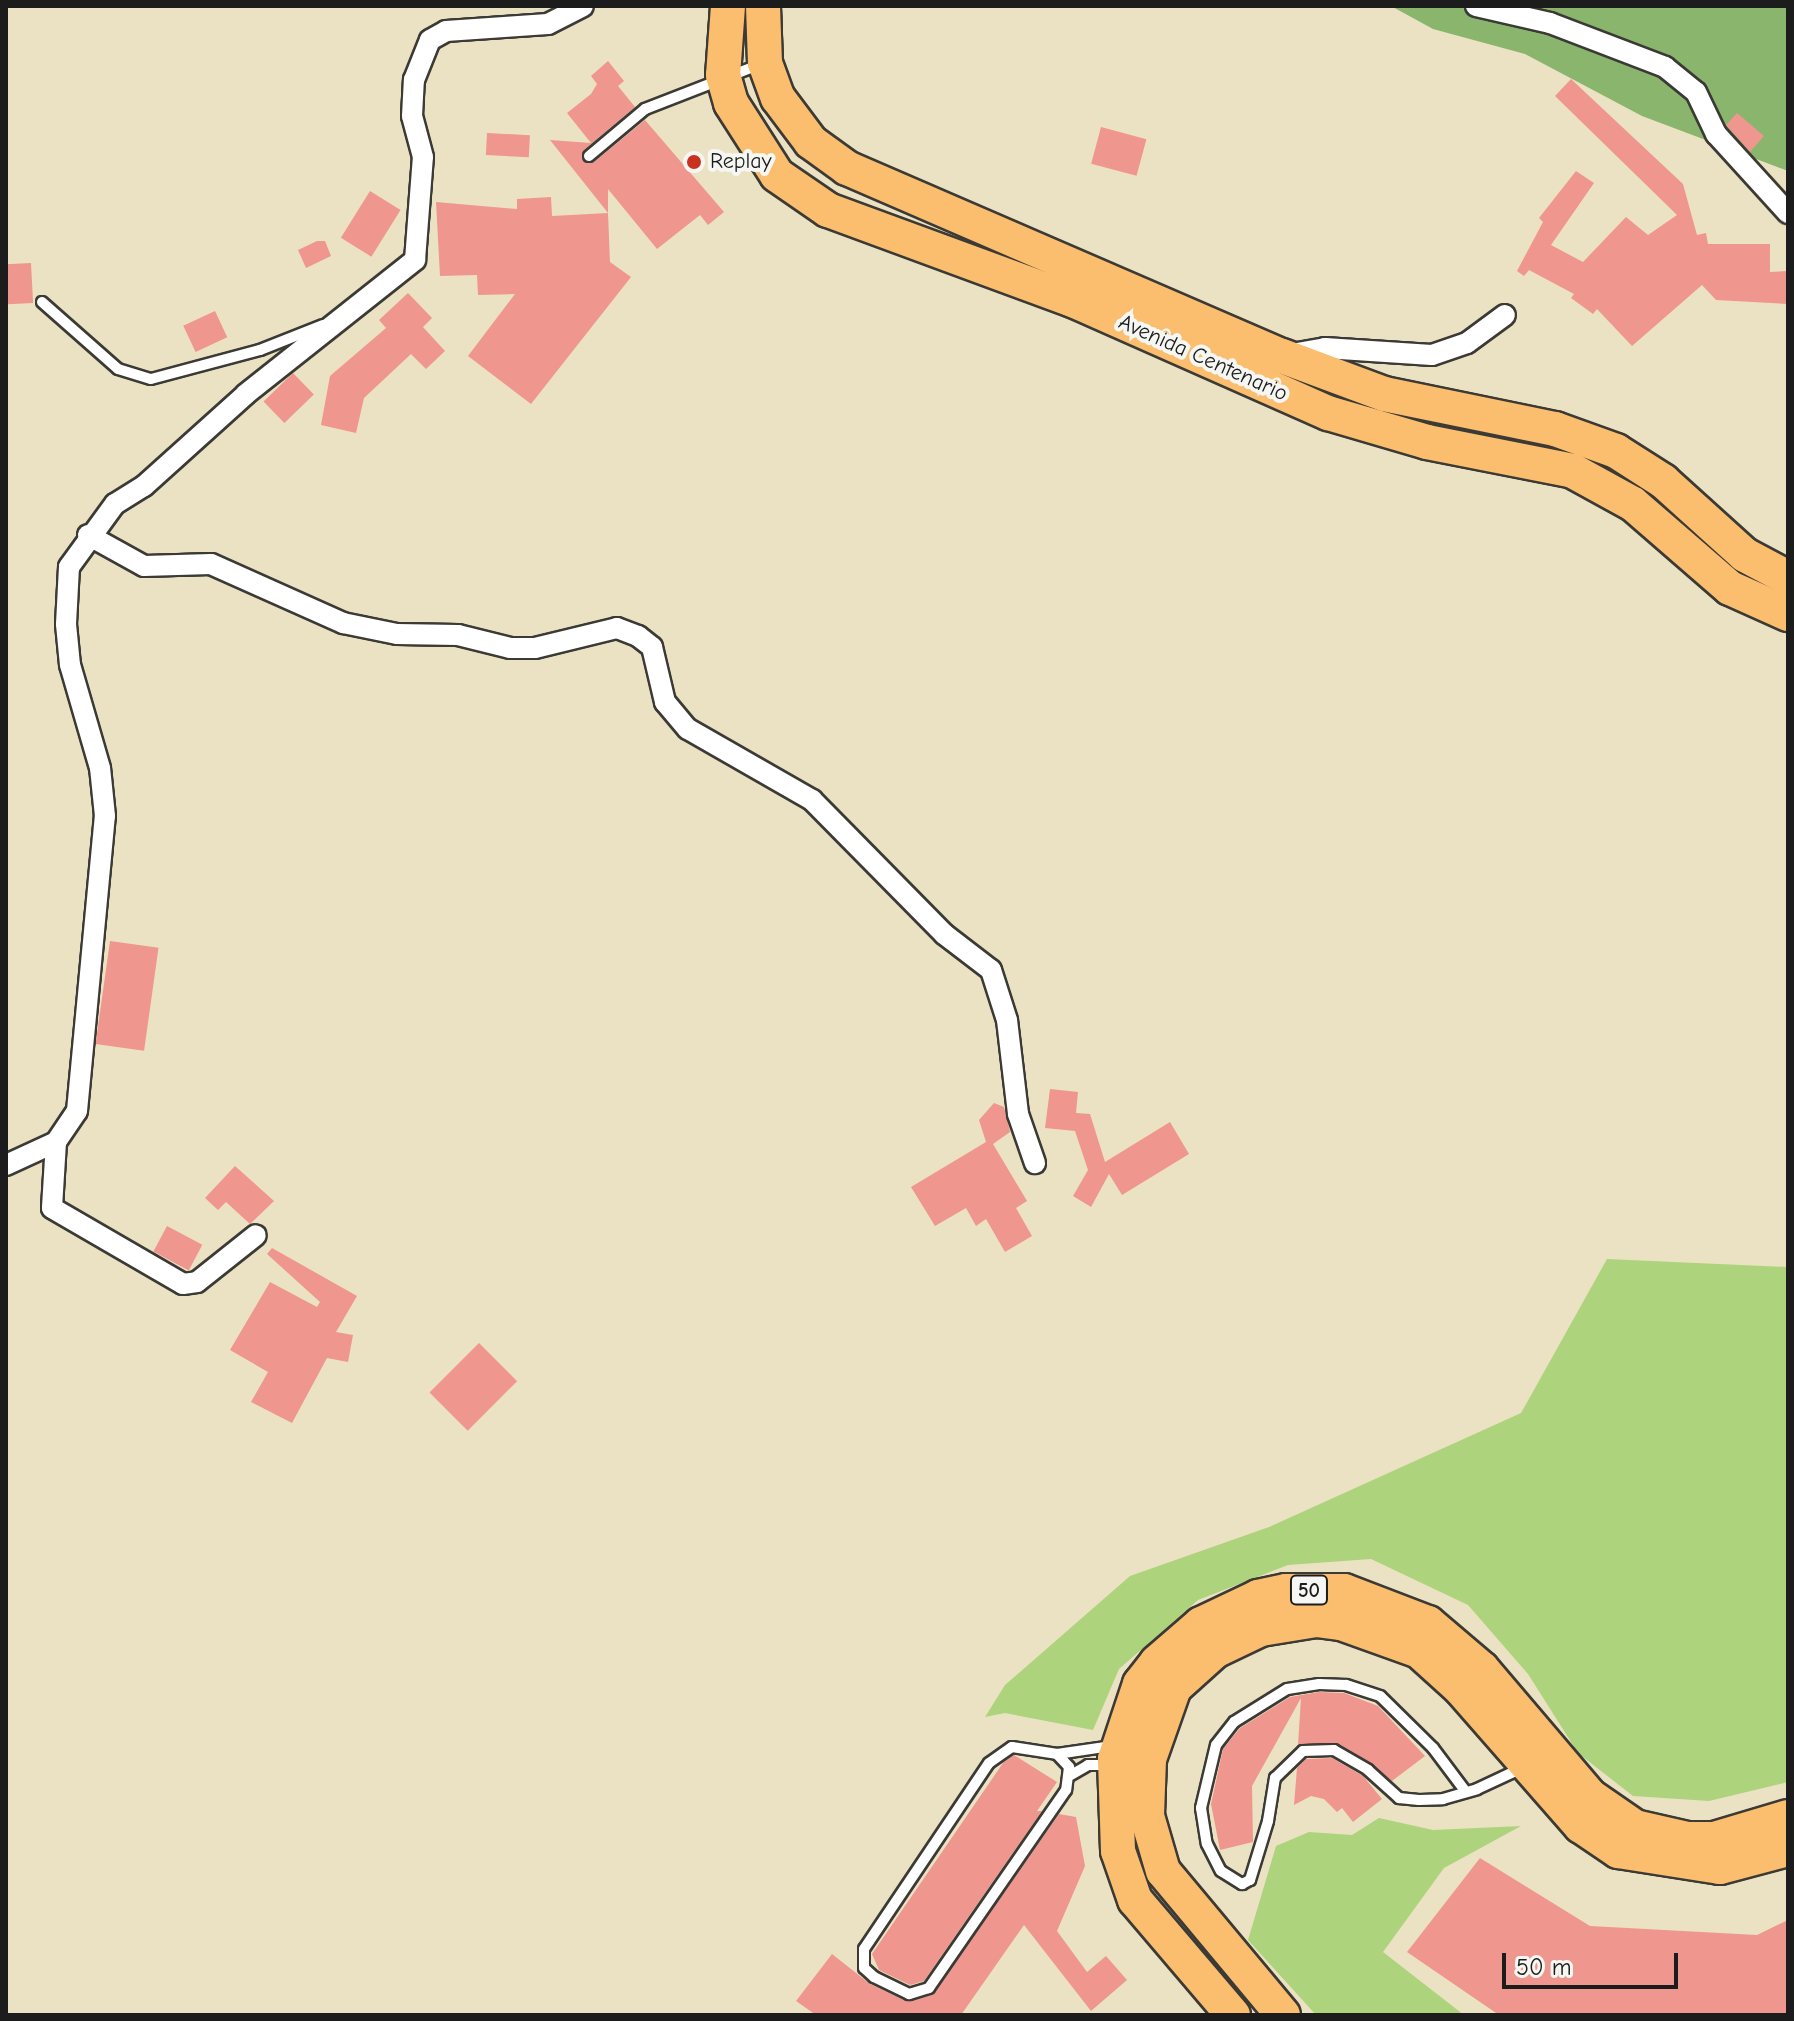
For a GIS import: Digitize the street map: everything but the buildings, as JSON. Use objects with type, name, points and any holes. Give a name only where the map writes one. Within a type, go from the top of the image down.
[{"type":"main road","name":"Avenida Centenario","points":[[728,6],[723,75],[731,103],[762,157],[800,194],[828,210],[1073,300],[1328,413],[1427,442],[1573,471],[1633,504],[1730,588],[1788,614]]},
{"type":"main road","name":"Avenida Centenario","points":[[763,6],[765,63],[792,120],[847,168],[1282,356],[1384,394],[1555,429],[1616,451],[1663,481],[1745,555],[1788,578]]},
{"type":"main road","name":"50","points":[[1233,2015],[1135,1900],[1118,1851],[1116,1756],[1140,1684],[1201,1624],[1258,1597],[1286,1591],[1344,1591],[1401,1610],[1456,1644],[1590,1796],[1635,1827],[1687,1839],[1714,1839],[1788,1817]]},
{"type":"main road","name":"50","points":[[1283,2015],[1181,1898],[1151,1844],[1149,1759],[1174,1688],[1193,1668],[1237,1639],[1289,1622],[1316,1620],[1367,1629],[1419,1651],[1440,1667],[1581,1826],[1618,1851],[1640,1858],[1720,1867],[1788,1849]]},
{"type":"street","points":[[256,1235],[197,1282],[183,1284],[52,1208],[48,1198],[56,1142],[77,1111],[105,816],[100,768],[70,665],[66,624],[69,567],[88,535],[115,504],[144,486],[246,394],[415,260],[423,157],[412,116],[414,80],[430,40],[446,31],[548,24],[583,6]]},
{"type":"street","points":[[1476,6],[1550,23],[1665,67],[1696,92],[1723,144],[1788,213]]},
{"type":"street","points":[[1282,356],[1325,348],[1432,355],[1467,343],[1505,315]]},
{"type":"street","points":[[88,535],[144,566],[211,564],[343,623],[397,634],[458,635],[510,648],[535,648],[617,628],[638,636],[652,647],[665,702],[688,729],[812,800],[944,934],[991,970],[1007,1020],[1018,1114],[1035,1163]]},
{"type":"street","points":[[6,1165],[56,1142]]},
{"type":"lane","points":[[589,156],[645,109],[723,75],[765,63]]},
{"type":"lane","points":[[42,302],[118,369],[151,379],[260,350],[350,313]]},
{"type":"lane","points":[[1466,1792],[1433,1748],[1380,1696],[1346,1685],[1319,1684],[1287,1689],[1234,1722],[1216,1745],[1201,1808],[1207,1844],[1221,1871],[1242,1884],[1250,1880],[1268,1821],[1275,1778],[1303,1751],[1334,1750],[1352,1758],[1399,1798],[1443,1799],[1466,1792],[1525,1766]]},
{"type":"lane","points":[[1012,1747],[1057,1754],[1116,1756],[1088,1765],[1071,1775],[1066,1790],[929,1988],[909,1994],[868,1974],[864,1949],[995,1755],[1012,1747]]},
{"type":"lane","points":[[1057,1754],[1071,1775]]},
{"type":"green space","points":[[1391,6],[1788,6],[1788,171],[1642,116],[1525,54],[1433,29]]},
{"type":"green space","points":[[1607,1259],[1788,1267],[1788,1782],[1709,1801],[1633,1796],[1578,1753],[1528,1674],[1468,1605],[1371,1559],[1288,1565],[1198,1600],[1119,1669],[1093,1730],[1005,1713],[985,1717],[1005,1685],[1130,1576],[1269,1527],[1521,1413]]},
{"type":"green space","points":[[1379,1818],[1433,1830],[1521,1826],[1444,1868],[1383,1952],[1464,2015],[1316,2015],[1248,1940],[1276,1846],[1309,1832],[1352,1835]]},
{"type":"place","name":"Replay","points":[[694,162]]}]
